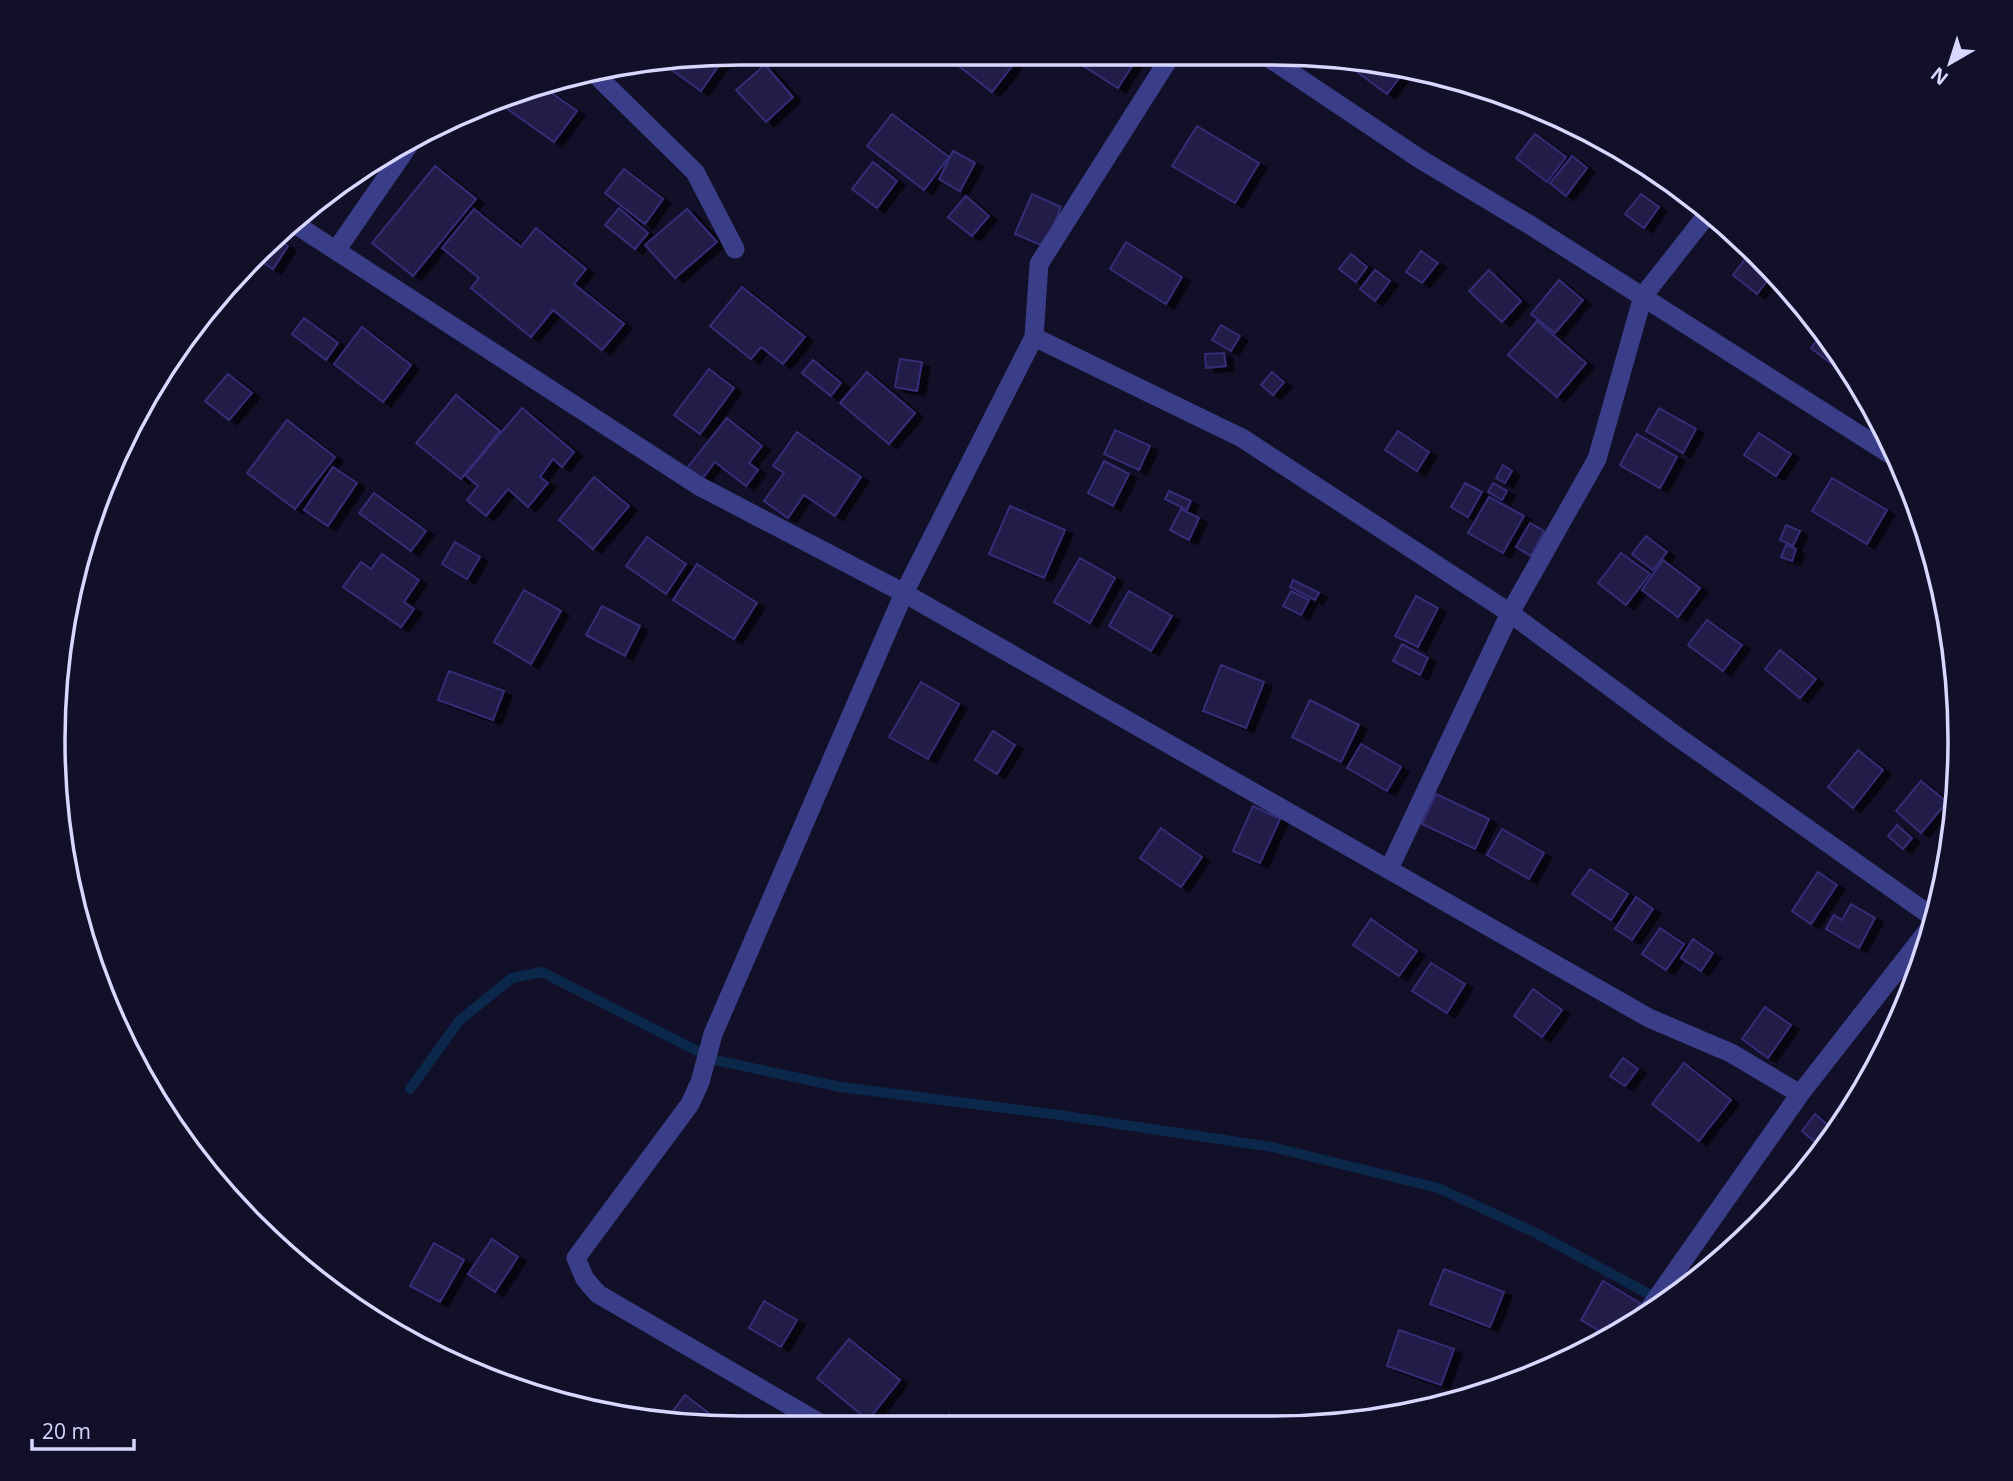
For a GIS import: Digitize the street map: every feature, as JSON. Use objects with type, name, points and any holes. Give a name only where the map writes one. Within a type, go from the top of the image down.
[{"type":"street","points":[[808,1416],[598,1294],[589,1287],[576,1258],[690,1104],[700,1082],[713,1034],[904,593],[1034,337],[1040,264],[1165,65]]},
{"type":"street","points":[[1280,65],[1420,159],[1643,296],[1882,449]]},
{"type":"street","points":[[601,80],[695,172],[735,249]]},
{"type":"street","points":[[337,249],[401,156]]},
{"type":"street","points":[[1390,869],[1510,613],[1597,460],[1643,296],[1703,220]]},
{"type":"street","points":[[301,227],[699,486],[904,593],[1649,1018],[1731,1053],[1800,1094]]},
{"type":"street","points":[[1034,337],[1242,438],[1510,613],[1675,736],[1926,912]]},
{"type":"street","points":[[1664,1291],[1800,1094],[1915,948]]},
{"type":"building","points":[[719,65],[701,91],[670,69]]},
{"type":"building","points":[[765,65],[793,97],[766,122],[736,90]]},
{"type":"building","points":[[958,65],[1013,65],[992,92]]},
{"type":"building","points":[[1082,65],[1133,65],[1118,88]]},
{"type":"building","points":[[1355,70],[1400,77],[1387,94]]},
{"type":"building","points":[[551,93],[577,111],[554,142],[506,108]]},
{"type":"building","points":[[892,114],[949,157],[924,190],[867,146]]},
{"type":"building","points":[[1197,126],[1259,163],[1235,203],[1172,166]]},
{"type":"building","points":[[1535,134],[1566,157],[1547,182],[1516,158]]},
{"type":"building","points":[[953,151],[975,163],[960,191],[939,179]]},
{"type":"building","points":[[1572,156],[1587,168],[1566,196],[1550,183]]},
{"type":"building","points":[[873,162],[897,181],[877,208],[852,189]]},
{"type":"building","points":[[435,166],[476,199],[413,276],[372,243]]},
{"type":"building","points":[[624,169],[663,199],[645,224],[605,193]]},
{"type":"building","points":[[1032,194],[1061,207],[1045,247],[1015,234]]},
{"type":"building","points":[[1641,194],[1659,207],[1644,228],[1625,214]]},
{"type":"building","points":[[966,196],[989,216],[972,236],[948,217]]},
{"type":"building","points":[[619,208],[648,233],[635,249],[605,225]]},
{"type":"building","points":[[474,209],[521,247],[536,228],[586,269],[574,284],[624,324],[602,350],[553,310],[531,337],[471,288],[479,278],[442,248]]},
{"type":"building","points":[[687,209],[717,242],[675,278],[645,245]]},
{"type":"building","points":[[1126,242],[1182,277],[1166,304],[1110,269]]},
{"type":"building","points":[[284,243],[288,246],[273,269],[263,263]]},
{"type":"building","points":[[1421,251],[1438,263],[1422,283],[1406,272]]},
{"type":"building","points":[[1351,254],[1367,267],[1356,282],[1339,269]]},
{"type":"building","points":[[1745,259],[1767,281],[1757,294],[1733,275]]},
{"type":"building","points":[[1375,270],[1390,281],[1375,301],[1360,289]]},
{"type":"building","points":[[1489,270],[1521,301],[1502,322],[1469,291]]},
{"type":"building","points":[[1559,280],[1583,300],[1555,333],[1531,314]]},
{"type":"building","points":[[742,287],[805,337],[783,364],[761,347],[751,359],[710,326]]},
{"type":"building","points":[[304,318],[338,343],[326,360],[292,334]]},
{"type":"building","points":[[1537,321],[1586,363],[1557,397],[1508,355]]},
{"type":"building","points":[[1221,325],[1240,336],[1231,351],[1212,340]]},
{"type":"building","points":[[362,327],[411,365],[383,402],[334,364]]},
{"type":"building","points":[[1817,340],[1835,366],[1811,348]]},
{"type":"building","points":[[1224,353],[1226,366],[1206,368],[1205,354]]},
{"type":"building","points":[[900,359],[922,362],[917,391],[895,387]]},
{"type":"building","points":[[813,360],[841,383],[831,396],[802,373]]},
{"type":"building","points":[[709,369],[734,388],[700,434],[674,415]]},
{"type":"building","points":[[867,372],[915,413],[889,444],[840,403]]},
{"type":"building","points":[[1272,372],[1284,382],[1273,395],[1261,385]]},
{"type":"building","points":[[228,374],[252,393],[229,420],[205,401]]},
{"type":"building","points":[[456,395],[500,431],[461,479],[416,443]]},
{"type":"building","points":[[522,408],[574,452],[562,467],[553,459],[540,477],[548,483],[528,507],[508,489],[486,516],[467,500],[478,486],[465,475]]},
{"type":"building","points":[[1659,408],[1696,429],[1683,453],[1646,431]]},
{"type":"building","points":[[727,418],[762,446],[749,463],[758,470],[746,486],[715,462],[702,479],[687,468]]},
{"type":"building","points":[[287,420],[335,457],[295,509],[247,473]]},
{"type":"building","points":[[1115,430],[1150,446],[1139,470],[1104,454]]},
{"type":"building","points":[[1398,431],[1429,452],[1417,471],[1385,450]]},
{"type":"building","points":[[797,432],[861,477],[835,516],[804,495],[788,518],[764,501],[784,473],[773,466]]},
{"type":"building","points":[[1759,433],[1791,454],[1776,476],[1744,455]]},
{"type":"building","points":[[1637,434],[1677,457],[1660,488],[1620,465]]},
{"type":"building","points":[[1104,461],[1129,474],[1113,506],[1088,493]]},
{"type":"building","points":[[1503,465],[1512,471],[1505,483],[1496,478]]},
{"type":"building","points":[[333,467],[357,483],[328,526],[304,510]]},
{"type":"building","points":[[594,477],[629,506],[593,549],[559,520]]},
{"type":"building","points":[[1832,478],[1887,510],[1867,544],[1812,511]]},
{"type":"building","points":[[1465,483],[1482,492],[1468,517],[1451,507]]},
{"type":"building","points":[[1493,483],[1507,491],[1502,500],[1488,492]]},
{"type":"building","points":[[1169,491],[1191,501],[1187,510],[1165,499]]},
{"type":"building","points":[[374,493],[426,531],[411,551],[359,513]]},
{"type":"building","points":[[1489,497],[1524,516],[1503,553],[1468,533]]},
{"type":"building","points":[[1010,506],[1065,530],[1044,578],[989,554]]},
{"type":"building","points":[[1181,509],[1199,518],[1189,540],[1170,530]]},
{"type":"building","points":[[1530,523],[1544,531],[1531,556],[1516,547]]},
{"type":"building","points":[[1786,525],[1800,531],[1793,546],[1780,540]]},
{"type":"building","points":[[1646,536],[1667,552],[1653,570],[1632,554]]},
{"type":"building","points":[[647,537],[686,564],[666,594],[626,566]]},
{"type":"building","points":[[455,542],[480,557],[467,579],[442,564]]},
{"type":"building","points":[[1786,545],[1796,549],[1792,561],[1781,557]]},
{"type":"building","points":[[1621,553],[1650,574],[1626,605],[1598,583]]},
{"type":"building","points":[[382,554],[419,580],[404,602],[414,609],[401,627],[343,587],[361,562],[371,569]]},
{"type":"building","points":[[1080,558],[1115,578],[1090,623],[1054,602]]},
{"type":"building","points":[[1663,560],[1700,588],[1678,617],[1642,590]]},
{"type":"building","points":[[697,564],[757,603],[734,639],[673,600]]},
{"type":"building","points":[[1293,580],[1319,593],[1315,600],[1290,587]]},
{"type":"building","points":[[524,590],[561,611],[531,664],[494,642]]},
{"type":"building","points":[[1129,591],[1172,616],[1151,651],[1109,626]]},
{"type":"building","points":[[1291,591],[1309,600],[1301,615],[1283,606]]},
{"type":"building","points":[[1416,596],[1438,608],[1418,647],[1395,636]]},
{"type":"building","points":[[602,606],[640,626],[625,656],[586,635]]},
{"type":"building","points":[[1707,620],[1742,645],[1723,671],[1688,645]]},
{"type":"building","points":[[1402,644],[1428,658],[1420,675],[1393,661]]},
{"type":"building","points":[[1780,650],[1816,679],[1800,698],[1765,669]]},
{"type":"building","points":[[1221,665],[1264,682],[1246,728],[1203,711]]},
{"type":"building","points":[[449,671],[504,691],[493,720],[438,700]]},
{"type":"building","points":[[921,682],[959,704],[928,759],[889,737]]},
{"type":"building","points":[[1310,700],[1359,725],[1341,762],[1292,737]]},
{"type":"building","points":[[993,731],[1015,745],[997,774],[975,760]]},
{"type":"building","points":[[1361,744],[1401,767],[1387,791],[1347,768]]},
{"type":"building","points":[[1858,750],[1883,770],[1853,808],[1828,787]]},
{"type":"building","points":[[1921,781],[1945,801],[1921,833],[1896,811]]},
{"type":"building","points":[[1436,794],[1489,819],[1475,849],[1422,824]]},
{"type":"building","points":[[1253,806],[1280,819],[1260,863],[1233,851]]},
{"type":"building","points":[[1897,825],[1912,838],[1903,849],[1888,836]]},
{"type":"building","points":[[1161,828],[1202,857],[1181,887],[1140,858]]},
{"type":"building","points":[[1502,829],[1544,853],[1529,879],[1487,855]]},
{"type":"building","points":[[1590,869],[1628,894],[1611,920],[1572,894]]},
{"type":"building","points":[[1818,872],[1837,885],[1811,924],[1792,911]]},
{"type":"building","points":[[1636,897],[1653,909],[1632,940],[1615,929]]},
{"type":"building","points":[[1851,904],[1875,918],[1859,948],[1826,929],[1834,915],[1842,920]]},
{"type":"building","points":[[1371,919],[1417,951],[1399,976],[1353,945]]},
{"type":"building","points":[[1660,928],[1684,944],[1666,970],[1642,954]]},
{"type":"building","points":[[1693,939],[1713,953],[1701,971],[1681,958]]},
{"type":"building","points":[[1431,963],[1465,984],[1447,1013],[1412,991]]},
{"type":"building","points":[[1533,989],[1562,1010],[1542,1037],[1514,1016]]},
{"type":"building","points":[[1765,1007],[1791,1025],[1768,1058],[1742,1039]]},
{"type":"building","points":[[1623,1058],[1638,1069],[1625,1086],[1610,1076]]},
{"type":"building","points":[[1684,1063],[1731,1100],[1699,1141],[1652,1104]]},
{"type":"building","points":[[1815,1114],[1828,1125],[1816,1143],[1802,1131]]},
{"type":"building","points":[[492,1239],[518,1257],[495,1292],[468,1274]]},
{"type":"building","points":[[434,1243],[464,1260],[440,1302],[410,1286]]},
{"type":"building","points":[[1444,1269],[1504,1292],[1490,1327],[1430,1304]]},
{"type":"building","points":[[1603,1281],[1640,1303],[1636,1309],[1600,1331],[1581,1320]]},
{"type":"building","points":[[764,1301],[797,1320],[781,1347],[749,1328]]},
{"type":"building","points":[[1399,1330],[1454,1349],[1441,1385],[1387,1366]]},
{"type":"building","points":[[849,1339],[900,1380],[871,1416],[863,1416],[817,1378]]},
{"type":"building","points":[[685,1395],[710,1414],[696,1415],[672,1412]]},
{"type":"waterway","points":[[410,1089],[459,1021],[512,978],[542,972],[715,1060],[841,1087],[1052,1114],[1272,1147],[1438,1188],[1536,1233],[1655,1297]]}]
